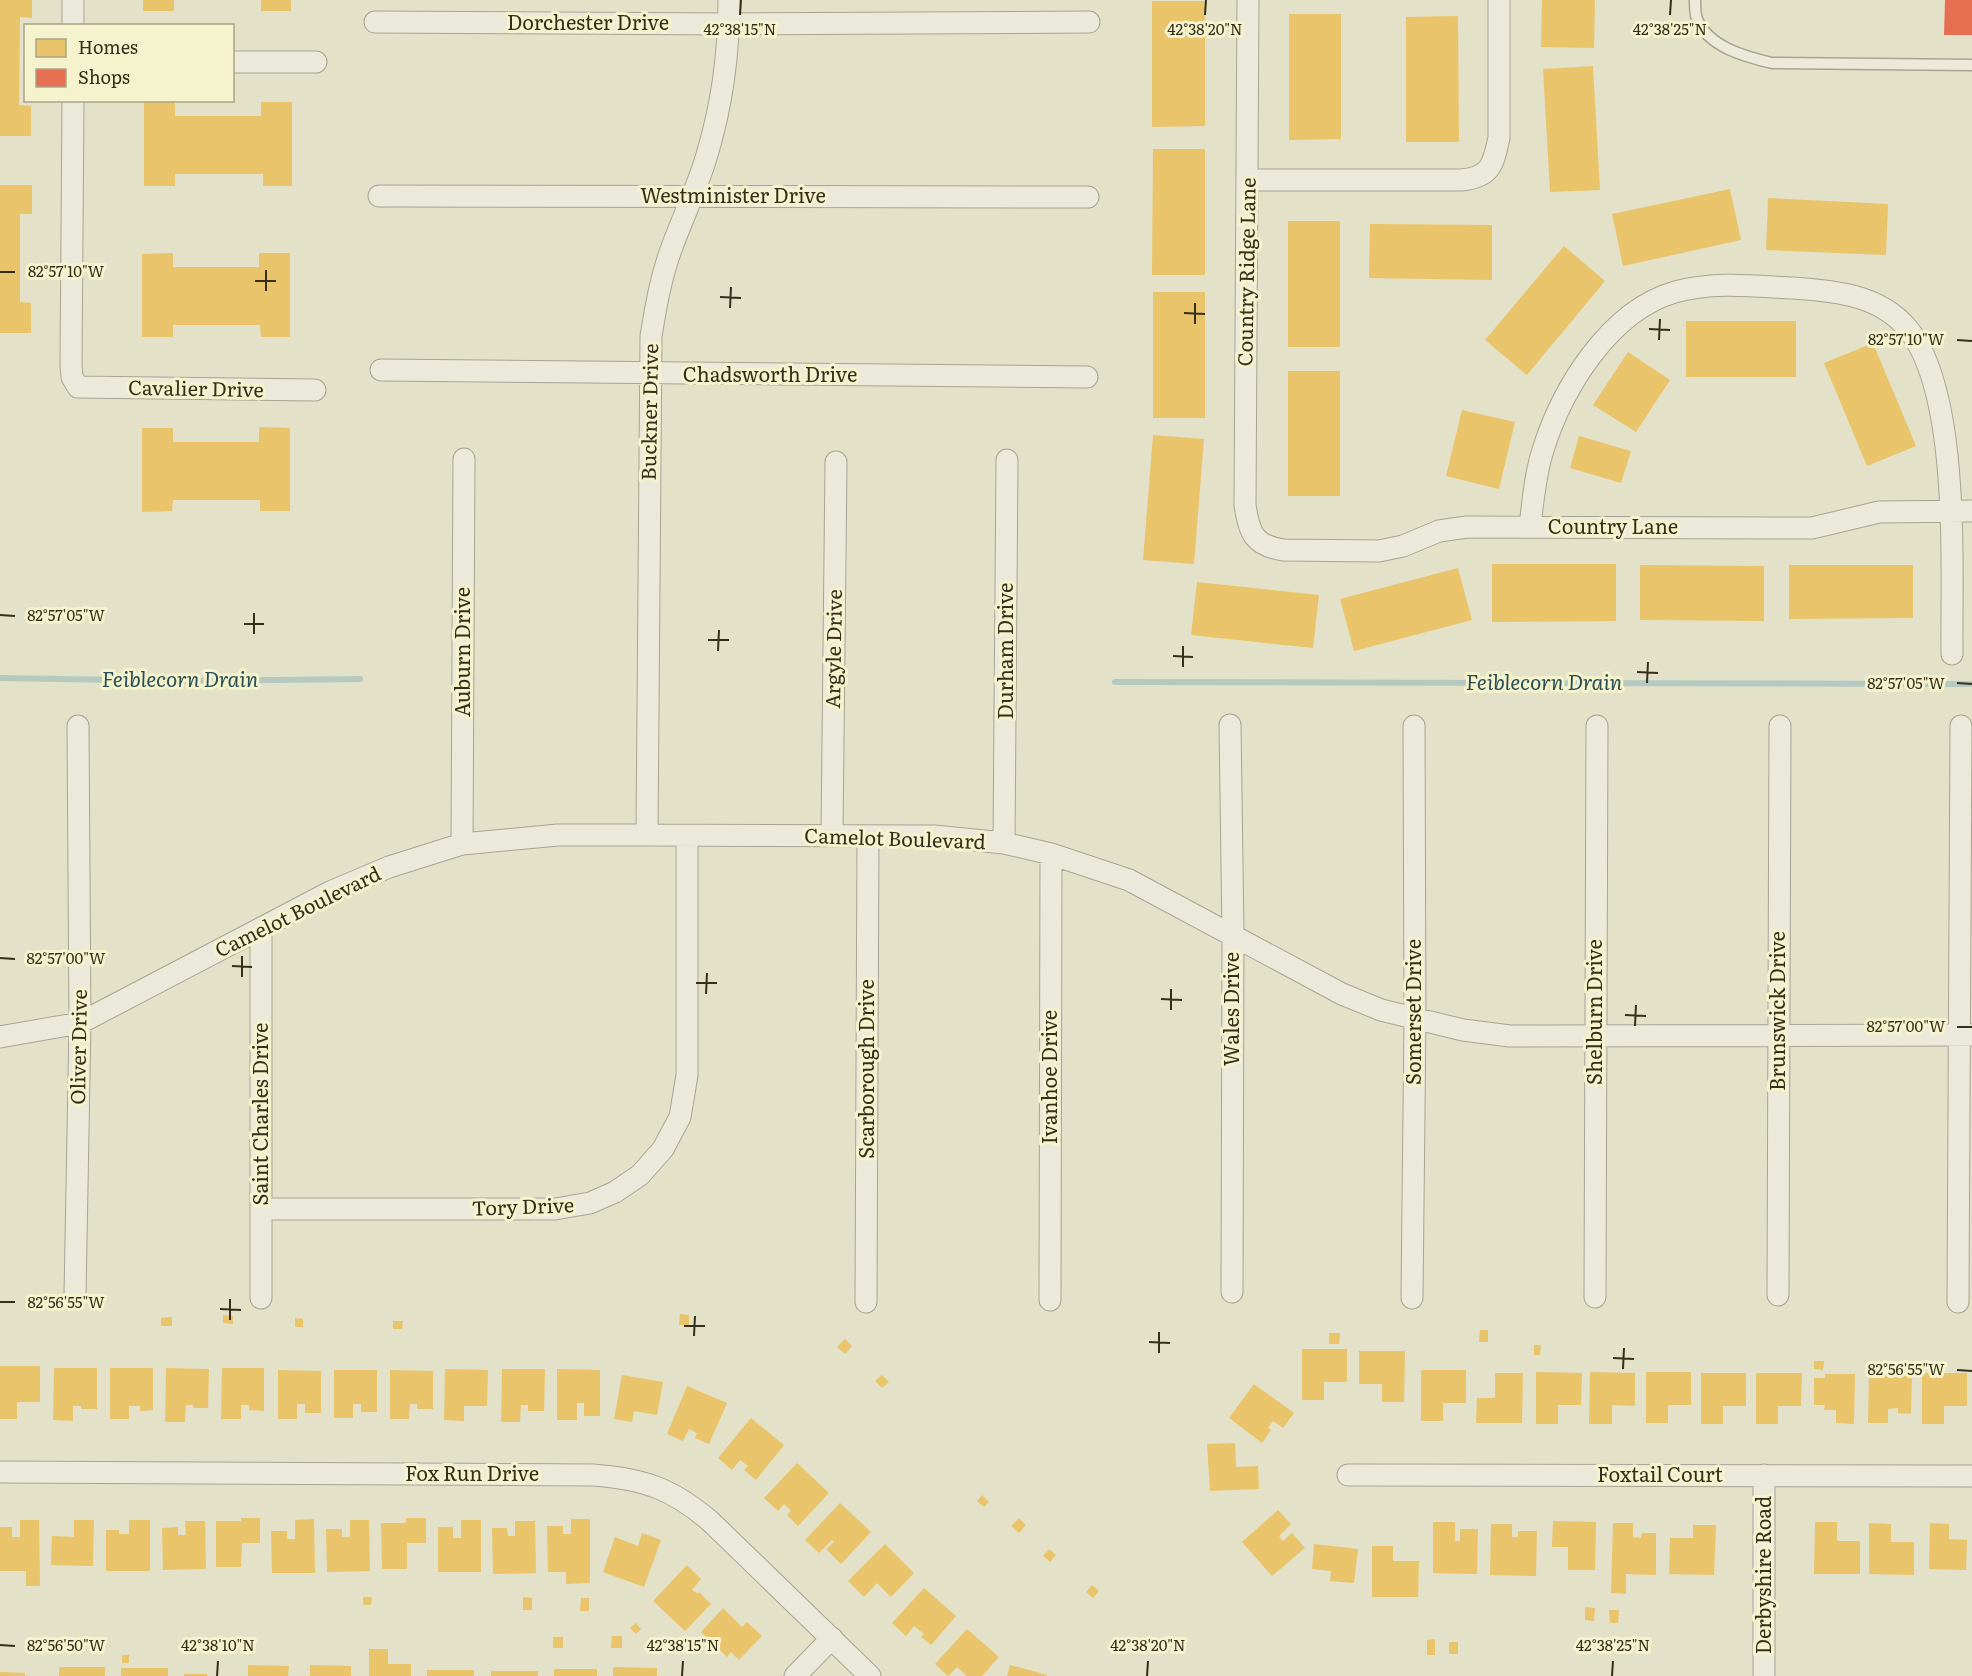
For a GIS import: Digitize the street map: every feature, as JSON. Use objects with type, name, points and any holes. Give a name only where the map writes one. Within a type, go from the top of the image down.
[{"type":"street","points":[[73,0],[73,24]]},
{"type":"street","name":"Buckner Drive","points":[[647,835],[651,336],[658,295],[671,249],[706,159],[719,111],[726,69],[729,0]]},
{"type":"street","name":"Country Ridge Lane","points":[[1248,0],[1245,505],[1248,527],[1257,541]]},
{"type":"street","points":[[1248,180],[1461,180],[1475,179],[1489,170],[1499,138],[1499,0]]},
{"type":"street","name":"Dorchester Drive","points":[[375,22],[729,24],[1089,22]]},
{"type":"street","points":[[234,62],[316,62]]},
{"type":"street","name":"Cavalier Drive","points":[[73,102],[71,365],[72,377],[78,387],[315,390]]},
{"type":"street","name":"Westminister Drive","points":[[379,196],[1088,197]]},
{"type":"street","points":[[1530,526],[1534,488],[1542,452],[1557,413],[1588,360],[1608,335],[1626,319],[1648,303],[1673,292],[1701,286],[1728,284],[1848,294],[1892,313],[1903,324],[1922,352],[1939,404],[1945,438],[1950,511],[1952,654]]},
{"type":"street","name":"Chadsworth Drive","points":[[381,370],[1087,377]]},
{"type":"street","name":"Auburn Drive","points":[[462,844],[464,459]]},
{"type":"street","name":"Durham Drive","points":[[1004,843],[1007,460]]},
{"type":"street","name":"Argyle Drive","points":[[832,835],[836,462]]},
{"type":"street","name":"Country Lane","points":[[1257,541],[1274,549],[1284,550],[1379,551],[1402,546],[1438,531],[1457,528],[1530,526],[1812,528],[1879,512],[1972,511]]},
{"type":"street","name":"Wales Drive","points":[[1230,725],[1233,934],[1232,1292]]},
{"type":"street","name":"Oliver Drive","points":[[75,1296],[80,1023],[78,726]]},
{"type":"street","name":"Somerset Drive","points":[[1412,1298],[1415,1019],[1414,726]]},
{"type":"street","name":"Shelburn Drive","points":[[1595,1297],[1597,726]]},
{"type":"street","name":"Brunswick Drive","points":[[1778,1295],[1780,726]]},
{"type":"street","points":[[1958,1302],[1965,1035],[1961,726]]},
{"type":"street","name":"Camelot Boulevard","points":[[0,1037],[80,1023],[340,887],[389,867],[462,844],[558,835],[934,836],[1004,843],[1051,854],[1129,880],[1342,994],[1381,1010],[1463,1030],[1510,1036],[1965,1035]]},
{"type":"street","name":"Tory Drive","points":[[261,1209],[555,1209],[590,1203],[615,1192],[640,1174],[663,1149],[680,1117],[687,1075],[687,836]]},
{"type":"street","name":"Scarborough Drive","points":[[867,1302],[868,836]]},
{"type":"street","name":"Ivanhoe Drive","points":[[1050,1300],[1051,854]]},
{"type":"street","name":"Saint Charles Drive","points":[[261,929],[261,1298]]},
{"type":"street","name":"Fox Run Drive","points":[[0,1472],[593,1474],[643,1482],[668,1491],[691,1505],[870,1676]]},
{"type":"street","name":"Foxtail Court","points":[[1348,1475],[1972,1476]]},
{"type":"street","name":"Derbyshire Road","points":[[1764,1475],[1764,1676]]},
{"type":"street","points":[[795,1676],[832,1638]]},
{"type":"lane","points":[[1695,0],[1696,19],[1708,33],[1728,49],[1743,57],[1772,63],[1972,65]]},
{"type":"building: Homes","points":[[0,0],[32,0],[32,18],[20,17],[19,105],[31,106],[31,136],[0,136]]},
{"type":"building: Homes","points":[[143,0],[174,0],[174,11],[143,11]]},
{"type":"building: Homes","points":[[261,0],[291,0],[291,11],[261,11]]},
{"type":"building: Homes","points":[[1542,0],[1595,0],[1594,48],[1541,47]]},
{"type":"building: Homes","points":[[1152,1],[1205,1],[1205,126],[1152,127]]},
{"type":"building: Homes","points":[[1289,14],[1341,14],[1341,139],[1289,140]]},
{"type":"building: Homes","points":[[1458,16],[1459,142],[1406,142],[1406,17]]},
{"type":"building: Homes","points":[[1593,66],[1600,190],[1550,192],[1543,69]]},
{"type":"building: Homes","points":[[144,102],[175,102],[175,116],[261,116],[261,102],[292,102],[292,186],[263,186],[263,174],[175,174],[175,186],[144,186]]},
{"type":"building: Homes","points":[[1153,149],[1205,149],[1205,275],[1152,275]]},
{"type":"building: Homes","points":[[0,185],[32,185],[32,214],[20,214],[20,302],[31,303],[31,333],[0,333]]},
{"type":"building: Homes","points":[[1730,189],[1741,240],[1623,266],[1612,214]]},
{"type":"building: Homes","points":[[1768,198],[1888,204],[1886,255],[1766,250]]},
{"type":"building: Homes","points":[[1288,221],[1340,221],[1340,347],[1288,347]]},
{"type":"building: Homes","points":[[1370,224],[1492,225],[1492,280],[1369,278]]},
{"type":"building: Homes","points":[[1564,246],[1605,281],[1527,375],[1485,340]]},
{"type":"building: Homes","points":[[173,253],[173,267],[259,267],[259,253],[290,253],[290,337],[261,337],[260,325],[173,325],[173,337],[142,337],[142,254]]},
{"type":"building: Homes","points":[[1153,292],[1205,292],[1205,418],[1153,418]]},
{"type":"building: Homes","points":[[1686,321],[1796,321],[1796,377],[1686,377]]},
{"type":"building: Homes","points":[[1873,343],[1916,446],[1867,466],[1824,363]]},
{"type":"building: Homes","points":[[1628,352],[1670,380],[1636,432],[1593,405]]},
{"type":"building: Homes","points":[[1288,371],[1340,371],[1340,496],[1288,496]]},
{"type":"building: Homes","points":[[1462,410],[1515,422],[1499,489],[1446,476]]},
{"type":"building: Homes","points":[[259,427],[290,428],[290,511],[260,511],[260,500],[173,500],[172,511],[142,512],[142,428],[173,428],[173,442],[259,442]]},
{"type":"building: Homes","points":[[1153,435],[1204,439],[1194,564],[1143,560]]},
{"type":"building: Homes","points":[[1579,436],[1631,451],[1621,483],[1570,468]]},
{"type":"building: Homes","points":[[1492,564],[1616,564],[1616,621],[1492,622]]},
{"type":"building: Homes","points":[[1640,565],[1764,566],[1764,621],[1640,620]]},
{"type":"building: Homes","points":[[1789,565],[1913,565],[1913,618],[1789,619]]},
{"type":"building: Homes","points":[[1458,568],[1472,620],[1354,651],[1340,599]]},
{"type":"building: Homes","points":[[1197,582],[1319,595],[1313,648],[1191,635]]},
{"type":"building: Homes","points":[[680,1314],[689,1315],[689,1325],[679,1325]]},
{"type":"building: Homes","points":[[223,1315],[233,1316],[233,1324],[223,1323]]},
{"type":"building: Homes","points":[[172,1317],[172,1326],[161,1326],[161,1318]]},
{"type":"building: Homes","points":[[295,1318],[303,1319],[303,1327],[295,1327]]},
{"type":"building: Homes","points":[[393,1321],[403,1321],[402,1329],[393,1329]]},
{"type":"building: Homes","points":[[1480,1330],[1488,1330],[1488,1342],[1479,1342]]},
{"type":"building: Homes","points":[[1329,1333],[1340,1333],[1339,1344],[1329,1344]]},
{"type":"building: Homes","points":[[845,1339],[852,1346],[845,1354],[837,1347]]},
{"type":"building: Homes","points":[[1534,1345],[1541,1345],[1540,1355],[1534,1355]]},
{"type":"building: Homes","points":[[1302,1349],[1347,1349],[1347,1382],[1324,1382],[1324,1400],[1302,1400]]},
{"type":"building: Homes","points":[[1359,1351],[1405,1351],[1404,1402],[1382,1402],[1382,1384],[1359,1384]]},
{"type":"building: Homes","points":[[1814,1361],[1824,1361],[1823,1370],[1814,1369]]},
{"type":"building: Homes","points":[[0,1366],[40,1366],[40,1402],[17,1402],[17,1419],[0,1419]]},
{"type":"building: Homes","points":[[54,1368],[97,1368],[97,1409],[81,1409],[81,1406],[73,1406],[73,1421],[53,1420]]},
{"type":"building: Homes","points":[[110,1368],[153,1368],[153,1410],[140,1411],[140,1406],[129,1406],[129,1419],[110,1419]]},
{"type":"building: Homes","points":[[166,1368],[209,1369],[208,1408],[193,1408],[193,1405],[186,1405],[185,1422],[165,1422]]},
{"type":"building: Homes","points":[[222,1368],[264,1368],[264,1411],[249,1410],[249,1405],[241,1405],[241,1419],[221,1419]]},
{"type":"building: Homes","points":[[445,1369],[488,1370],[487,1406],[464,1406],[464,1421],[444,1420]]},
{"type":"building: Homes","points":[[502,1369],[545,1369],[544,1411],[528,1411],[528,1405],[521,1405],[520,1422],[501,1422]]},
{"type":"building: Homes","points":[[557,1369],[600,1370],[600,1416],[584,1416],[584,1403],[577,1403],[577,1420],[557,1420]]},
{"type":"building: Homes","points":[[278,1370],[321,1371],[321,1413],[305,1413],[305,1404],[297,1404],[297,1419],[278,1419]]},
{"type":"building: Homes","points":[[334,1370],[377,1370],[377,1412],[361,1412],[361,1404],[353,1404],[353,1418],[334,1418]]},
{"type":"building: Homes","points":[[390,1370],[433,1371],[433,1409],[417,1409],[417,1404],[410,1404],[409,1419],[390,1419]]},
{"type":"building: Homes","points":[[1421,1370],[1466,1370],[1466,1403],[1443,1403],[1443,1421],[1421,1421]]},
{"type":"building: Homes","points":[[1536,1372],[1582,1373],[1581,1405],[1558,1405],[1558,1424],[1536,1424]]},
{"type":"building: Homes","points":[[1590,1372],[1635,1373],[1635,1406],[1612,1405],[1612,1424],[1589,1424]]},
{"type":"building: Homes","points":[[1646,1372],[1691,1372],[1691,1405],[1668,1405],[1668,1423],[1646,1423]]},
{"type":"building: Homes","points":[[1495,1373],[1523,1373],[1522,1423],[1476,1423],[1477,1398],[1495,1398]]},
{"type":"building: Homes","points":[[1701,1373],[1746,1373],[1746,1406],[1723,1406],[1723,1424],[1701,1424]]},
{"type":"building: Homes","points":[[1756,1373],[1802,1373],[1801,1406],[1778,1406],[1778,1424],[1756,1424]]},
{"type":"building: Homes","points":[[1869,1373],[1912,1373],[1911,1414],[1898,1413],[1898,1408],[1888,1409],[1888,1423],[1868,1423]]},
{"type":"building: Homes","points":[[1922,1373],[1967,1373],[1967,1406],[1944,1406],[1944,1424],[1922,1424]]},
{"type":"building: Homes","points":[[1825,1374],[1855,1374],[1854,1424],[1836,1423],[1836,1410],[1824,1410],[1825,1405],[1814,1405],[1814,1378],[1825,1378]]},
{"type":"building: Homes","points":[[622,1375],[663,1382],[657,1415],[634,1411],[632,1422],[614,1419]]},
{"type":"building: Homes","points":[[882,1375],[889,1382],[882,1388],[875,1381]]},
{"type":"building: Homes","points":[[1254,1384],[1294,1413],[1283,1428],[1273,1421],[1268,1428],[1271,1430],[1262,1443],[1229,1418]]},
{"type":"building: Homes","points":[[687,1386],[727,1403],[709,1444],[695,1438],[697,1433],[689,1429],[683,1441],[667,1434]]},
{"type":"building: Homes","points":[[751,1418],[784,1445],[756,1480],[744,1470],[748,1466],[740,1460],[732,1470],[718,1458]]},
{"type":"building: Homes","points":[[1235,1443],[1236,1467],[1258,1466],[1259,1489],[1210,1491],[1207,1444]]},
{"type":"building: Homes","points":[[797,1463],[829,1493],[798,1526],[787,1515],[791,1511],[784,1504],[778,1511],[764,1498]]},
{"type":"building: Homes","points":[[982,1495],[989,1502],[984,1507],[977,1501]]},
{"type":"building: Homes","points":[[840,1503],[871,1532],[841,1564],[826,1549],[834,1542],[832,1540],[819,1553],[805,1540]]},
{"type":"building: Homes","points":[[1278,1510],[1291,1524],[1279,1536],[1283,1541],[1292,1533],[1305,1548],[1272,1576],[1242,1542]]},
{"type":"building: Homes","points":[[241,1518],[260,1518],[260,1543],[242,1543],[241,1567],[216,1567],[216,1521],[241,1521]]},
{"type":"building: Homes","points":[[406,1518],[426,1518],[426,1543],[407,1543],[407,1569],[382,1569],[381,1523],[406,1523]]},
{"type":"building: Homes","points":[[1019,1518],[1026,1525],[1019,1533],[1011,1526]]},
{"type":"building: Homes","points":[[314,1519],[315,1573],[272,1573],[271,1531],[287,1531],[287,1539],[295,1539],[295,1520]]},
{"type":"building: Homes","points":[[571,1519],[590,1519],[590,1583],[566,1584],[566,1572],[548,1572],[547,1526],[563,1526],[563,1534],[571,1534]]},
{"type":"building: Homes","points":[[20,1520],[39,1520],[40,1586],[26,1586],[26,1571],[0,1571],[0,1527],[12,1527],[12,1537],[20,1537]]},
{"type":"building: Homes","points":[[74,1520],[94,1520],[93,1566],[51,1565],[52,1536],[74,1537]]},
{"type":"building: Homes","points":[[129,1520],[150,1520],[150,1571],[106,1571],[106,1530],[119,1530],[119,1534],[129,1534]]},
{"type":"building: Homes","points":[[350,1520],[369,1520],[370,1571],[327,1572],[326,1529],[342,1529],[342,1537],[350,1537]]},
{"type":"building: Homes","points":[[461,1520],[481,1520],[481,1572],[438,1572],[438,1527],[453,1527],[453,1538],[461,1538]]},
{"type":"building: Homes","points":[[185,1521],[205,1521],[206,1569],[163,1570],[162,1528],[178,1527],[178,1535],[186,1535]]},
{"type":"building: Homes","points":[[515,1521],[535,1521],[536,1573],[493,1574],[492,1528],[507,1528],[508,1536],[515,1536]]},
{"type":"building: Homes","points":[[1553,1521],[1596,1522],[1595,1570],[1568,1570],[1568,1547],[1552,1547]]},
{"type":"building: Homes","points":[[1433,1522],[1455,1522],[1455,1541],[1460,1541],[1460,1529],[1478,1529],[1477,1574],[1433,1573]]},
{"type":"building: Homes","points":[[1815,1522],[1837,1522],[1837,1541],[1860,1541],[1860,1574],[1814,1574]]},
{"type":"building: Homes","points":[[1613,1523],[1633,1523],[1633,1537],[1641,1538],[1642,1533],[1656,1533],[1656,1575],[1626,1574],[1626,1594],[1611,1593]]},
{"type":"building: Homes","points":[[1869,1523],[1891,1524],[1891,1542],[1914,1542],[1914,1575],[1869,1574]]},
{"type":"building: Homes","points":[[1930,1523],[1949,1524],[1949,1539],[1967,1540],[1966,1570],[1929,1569]]},
{"type":"building: Homes","points":[[1491,1524],[1512,1524],[1512,1537],[1518,1537],[1518,1531],[1537,1531],[1536,1576],[1490,1575]]},
{"type":"building: Homes","points":[[1693,1525],[1716,1525],[1714,1575],[1669,1574],[1670,1538],[1693,1538]]},
{"type":"building: Homes","points":[[642,1533],[661,1540],[644,1587],[603,1572],[615,1537],[638,1546]]},
{"type":"building: Homes","points":[[885,1544],[914,1573],[891,1597],[877,1583],[864,1597],[848,1581]]},
{"type":"building: Homes","points":[[1314,1544],[1358,1549],[1354,1583],[1330,1581],[1331,1571],[1312,1569]]},
{"type":"building: Homes","points":[[1372,1546],[1393,1546],[1393,1561],[1419,1561],[1418,1597],[1372,1597]]},
{"type":"building: Homes","points":[[1049,1549],[1056,1555],[1050,1562],[1043,1556]]},
{"type":"building: Homes","points":[[687,1565],[701,1579],[692,1590],[698,1594],[699,1592],[711,1604],[685,1631],[653,1601]]},
{"type":"building: Homes","points":[[1092,1585],[1099,1591],[1093,1598],[1086,1592]]},
{"type":"building: Homes","points":[[924,1588],[956,1616],[931,1645],[921,1637],[924,1634],[914,1626],[906,1636],[892,1623]]},
{"type":"building: Homes","points":[[363,1597],[372,1597],[371,1605],[363,1605]]},
{"type":"building: Homes","points":[[523,1597],[532,1598],[532,1610],[523,1610]]},
{"type":"building: Homes","points":[[581,1598],[589,1598],[589,1611],[580,1611]]},
{"type":"building: Homes","points":[[1585,1607],[1595,1608],[1594,1621],[1585,1620]]},
{"type":"building: Homes","points":[[723,1608],[742,1627],[747,1622],[762,1636],[739,1660],[731,1652],[727,1657],[701,1632]]},
{"type":"building: Homes","points":[[1609,1610],[1619,1610],[1618,1623],[1610,1623]]},
{"type":"building: Homes","points":[[636,1623],[641,1629],[636,1634],[630,1628]]},
{"type":"building: Homes","points":[[967,1629],[999,1657],[982,1676],[965,1676],[957,1667],[948,1676],[935,1664]]},
{"type":"building: Homes","points":[[612,1636],[622,1636],[622,1648],[611,1648]]},
{"type":"building: Homes","points":[[553,1637],[563,1637],[563,1648],[553,1648]]},
{"type":"building: Homes","points":[[1435,1639],[1435,1655],[1427,1655],[1427,1640]]},
{"type":"building: Homes","points":[[1449,1642],[1458,1642],[1458,1654],[1449,1654]]},
{"type":"building: Homes","points":[[369,1649],[388,1649],[388,1664],[411,1664],[411,1676],[369,1676]]},
{"type":"building: Homes","points":[[122,1655],[129,1655],[129,1663],[122,1663]]},
{"type":"building: Homes","points":[[248,1665],[289,1666],[288,1676],[248,1676]]},
{"type":"building: Homes","points":[[310,1665],[351,1666],[351,1676],[310,1676]]},
{"type":"building: Homes","points":[[1010,1665],[1047,1675],[1047,1676],[1007,1676]]},
{"type":"building: Homes","points":[[59,1667],[105,1667],[105,1676],[59,1676]]},
{"type":"building: Homes","points":[[613,1667],[657,1668],[657,1676],[613,1676]]},
{"type":"building: Homes","points":[[121,1668],[168,1668],[168,1676],[121,1676]]},
{"type":"building: Homes","points":[[554,1669],[597,1669],[597,1676],[554,1676]]},
{"type":"building: Homes","points":[[427,1670],[474,1670],[474,1676],[427,1676]]},
{"type":"building: Homes","points":[[491,1671],[538,1671],[538,1676],[491,1676]]},
{"type":"building: Homes","points":[[0,1672],[25,1673],[25,1676],[0,1676]]},
{"type":"building: Homes","points":[[184,1674],[207,1674],[207,1676],[184,1676]]},
{"type":"building: Shops","points":[[1945,0],[1972,0],[1972,35],[1944,35]]},
{"type":"waterway","name":"Feiblecorn Drain","points":[[0,678],[180,681],[360,679]]},
{"type":"waterway","name":"Feiblecorn Drain","points":[[1115,682],[1972,684]]}]
